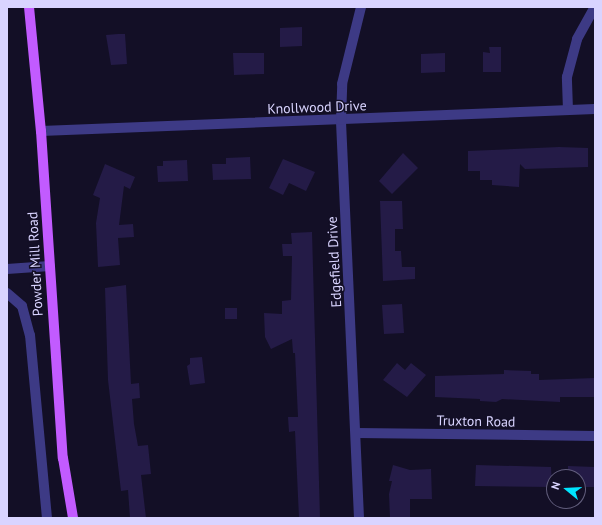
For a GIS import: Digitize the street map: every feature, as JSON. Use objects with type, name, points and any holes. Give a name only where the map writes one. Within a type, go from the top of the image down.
[{"type":"main road","name":"Powder Mill Road","points":[[29,7],[41,131],[62,458],[73,518]]},
{"type":"street","name":"Edgefield Drive","points":[[359,518],[357,433],[341,120],[342,84],[361,7]]},
{"type":"street","points":[[568,110],[568,76],[577,38],[595,7]]},
{"type":"street","name":"Knollwood Drive","points":[[41,131],[595,109]]},
{"type":"street","points":[[7,269],[50,266]]},
{"type":"street","points":[[7,294],[22,306],[30,335],[47,518]]},
{"type":"street","name":"Truxton Road","points":[[357,433],[595,436]]},
{"type":"building","points":[[302,27],[302,46],[280,47],[280,28]]},
{"type":"building","points":[[125,34],[127,64],[111,65],[106,35]]},
{"type":"building","points":[[489,47],[501,47],[501,72],[483,72],[483,52],[490,53]]},
{"type":"building","points":[[233,53],[264,53],[264,74],[234,75]]},
{"type":"building","points":[[445,53],[445,72],[421,73],[421,54]]},
{"type":"building","points":[[559,147],[588,148],[588,167],[525,169],[520,164],[519,187],[492,185],[492,180],[480,180],[480,171],[468,171],[468,151]]},
{"type":"building","points":[[403,153],[418,168],[392,194],[379,181]]},
{"type":"building","points":[[250,157],[251,179],[213,180],[212,164],[226,164],[226,158]]},
{"type":"building","points":[[283,159],[315,172],[306,191],[289,183],[283,195],[269,188]]},
{"type":"building","points":[[187,160],[188,181],[158,182],[157,166],[163,166],[163,161]]},
{"type":"building","points":[[105,164],[135,177],[130,189],[124,186],[119,225],[133,224],[134,237],[118,238],[120,265],[98,267],[96,223],[100,198],[93,195]]},
{"type":"building","points":[[380,201],[402,201],[403,229],[395,229],[395,251],[401,251],[402,267],[415,267],[415,279],[383,281]]},
{"type":"building","points":[[312,232],[320,518],[299,518],[295,431],[289,432],[288,417],[298,417],[295,353],[293,353],[292,339],[271,349],[265,337],[264,313],[282,314],[282,301],[291,300],[292,256],[283,256],[282,244],[292,244],[291,233]]},
{"type":"building","points":[[126,285],[131,384],[139,383],[140,398],[132,399],[134,424],[138,446],[148,445],[151,474],[141,475],[146,518],[130,518],[128,490],[121,491],[108,380],[105,288]]},
{"type":"building","points":[[402,304],[404,333],[384,334],[382,305]]},
{"type":"building","points":[[225,308],[237,308],[237,319],[225,319]]},
{"type":"building","points":[[202,357],[205,383],[190,385],[187,366],[190,364],[190,358]]},
{"type":"building","points":[[397,363],[405,370],[411,363],[426,375],[407,397],[383,380]]},
{"type":"building","points":[[504,370],[531,371],[531,374],[539,374],[539,380],[595,378],[595,397],[560,397],[560,402],[502,399],[496,402],[480,401],[480,399],[435,397],[435,376],[504,374]]},
{"type":"building","points":[[393,465],[410,470],[431,469],[432,499],[410,499],[410,518],[390,518],[389,494],[392,481],[389,481]]},
{"type":"building","points":[[476,465],[551,467],[551,469],[546,469],[546,487],[475,486]]},
{"type":"building","points":[[568,466],[595,467],[595,487],[586,487],[586,469],[568,469]]}]
